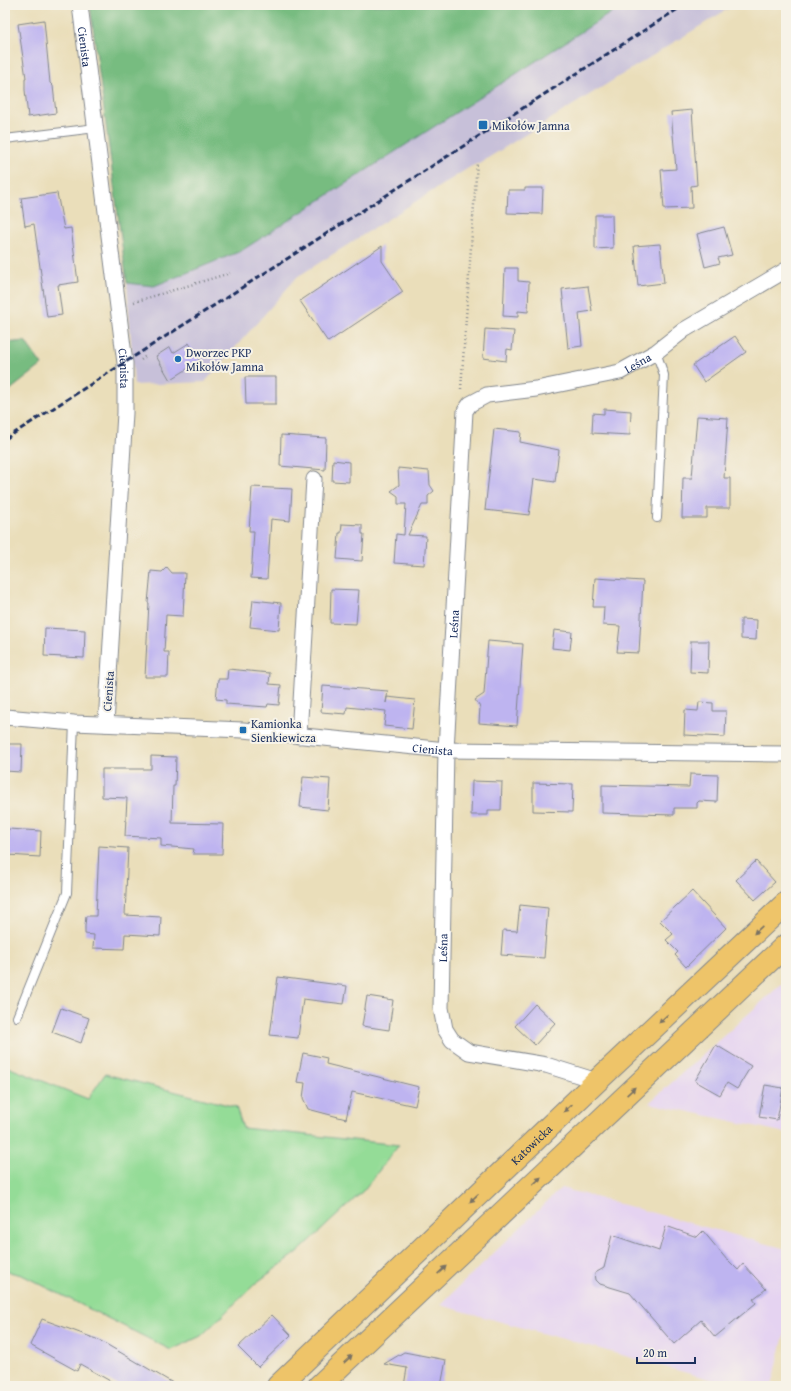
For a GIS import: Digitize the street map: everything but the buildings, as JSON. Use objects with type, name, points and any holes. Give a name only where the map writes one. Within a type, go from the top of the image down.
[{"type":"main road","name":"Katowicka","points":[[278,1386],[597,1080],[786,903]]},
{"type":"main road","points":[[320,1386],[786,945]]},
{"type":"street","name":"Cienista","points":[[80,5],[124,363],[125,413],[106,724],[244,730],[446,750],[786,754]]},
{"type":"street","name":"Leśna","points":[[597,1080],[546,1065],[469,1052],[452,1040],[445,1029],[441,1008],[446,750],[465,411],[470,404],[487,395],[536,389],[620,372],[656,352],[684,330],[786,270]]},
{"type":"street","points":[[299,736],[314,478]]},
{"type":"street","points":[[5,717],[74,723],[106,724]]},
{"type":"lane","points":[[5,139],[96,128]]},
{"type":"lane","points":[[656,352],[664,375],[657,518]]},
{"type":"lane","points":[[17,1017],[67,893],[74,723]]},
{"type":"path","points":[[465,411],[461,388],[477,162]]},
{"type":"path","points":[[118,308],[230,273]]},
{"type":"shaded area","points":[[623,5],[734,5],[483,161],[470,167],[297,277],[205,382],[134,385],[127,283],[154,286],[592,25]]},
{"type":"shaded area","points":[[786,980],[786,1133],[649,1103]]},
{"type":"shaded area","points":[[561,1188],[786,1249],[786,1326],[772,1386],[735,1386],[440,1305]]},
{"type":"green space","points":[[90,5],[623,5],[241,251],[154,286],[127,283]]},
{"type":"green space","points":[[25,341],[42,365],[5,394],[5,343]]},
{"type":"green space","points":[[5,1066],[88,1099],[105,1074],[236,1107],[243,1128],[399,1145],[363,1191],[298,1252],[256,1283],[201,1336],[171,1350],[22,1275],[5,1271]]},
{"type":"railway","points":[[5,439],[684,5]]},
{"type":"place","name":"Mikołów Jamna","points":[[483,125]]},
{"type":"place","name":"Dworzec PKP Mikołów Jamna","points":[[178,359]]},
{"type":"place","name":"Kamionka Sienkiewicza","points":[[243,730]]}]
